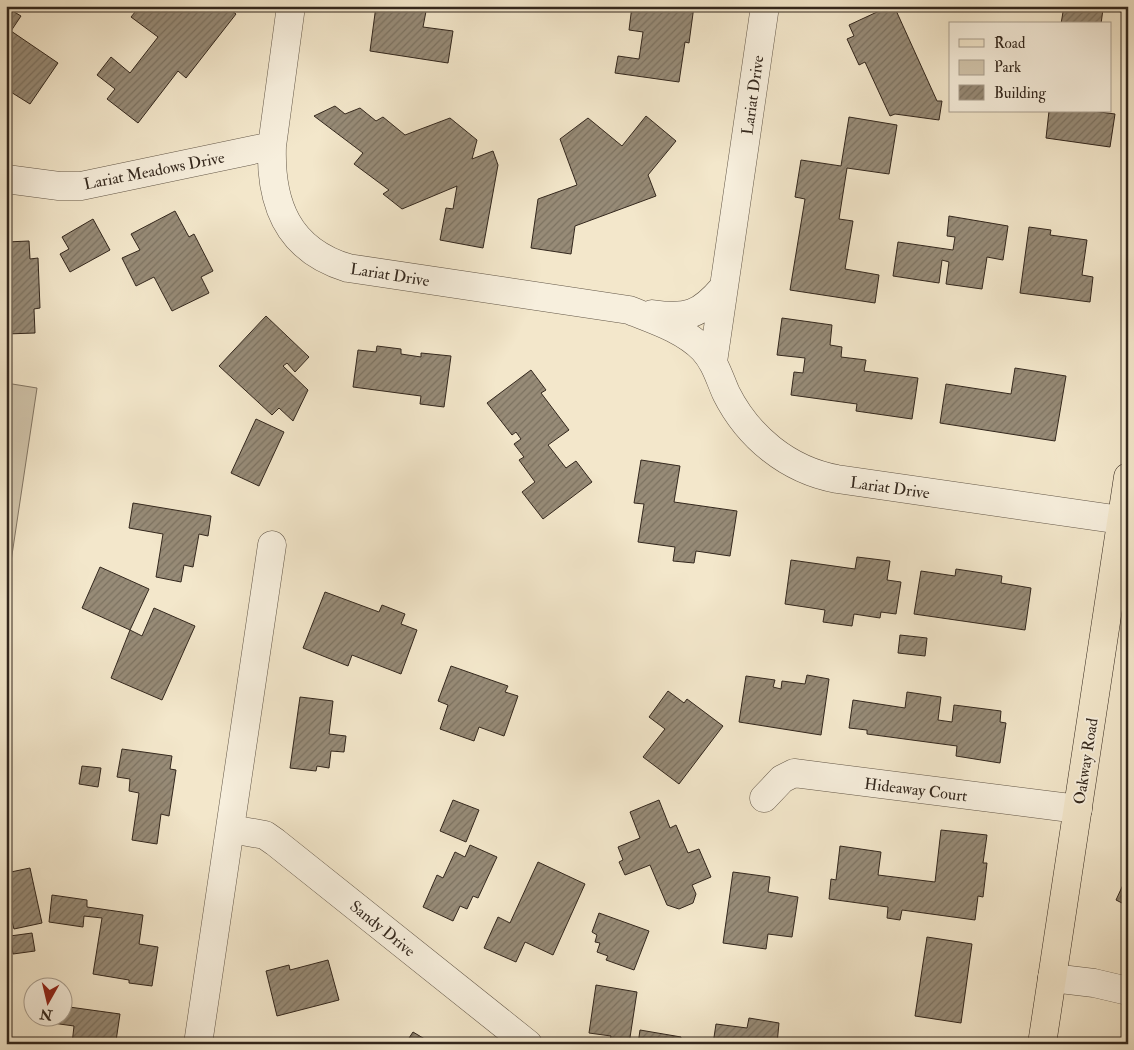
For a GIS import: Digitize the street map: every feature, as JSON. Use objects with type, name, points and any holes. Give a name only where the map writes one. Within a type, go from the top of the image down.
[{"type":"main road","name":"Oakway Road","points":[[1042,1044],[1125,521],[1128,477]]},
{"type":"street","name":"Lariat Drive","points":[[292,6],[272,146],[271,168],[278,208],[299,239],[315,254],[331,263],[348,268],[629,310],[678,331],[692,340],[713,362],[726,393],[746,424],[774,451],[809,472],[837,479],[1125,521]]},
{"type":"street","name":"Lariat Drive","points":[[713,362],[765,6]]},
{"type":"street","name":"Lariat Meadows Drive","points":[[6,179],[60,186],[81,186],[272,146]]},
{"type":"street","points":[[629,310],[667,316],[694,314],[708,305],[723,288]]},
{"type":"street","points":[[198,1044],[272,545]]},
{"type":"street","name":"Hideaway Court","points":[[764,798],[782,779],[794,773],[1078,809]]},
{"type":"street","name":"Sandy Drive","points":[[230,829],[265,835],[276,842],[528,1044]]},
{"type":"street","points":[[1052,978],[1094,983],[1128,991]]},
{"type":"green space","points":[[6,383],[37,388],[6,595]]},
{"type":"building","points":[[140,6],[226,6],[236,14],[186,78],[178,71],[138,123],[107,99],[115,89],[97,75],[111,57],[130,73],[158,37],[131,17]]},
{"type":"building","points":[[376,6],[427,6],[423,27],[453,31],[448,63],[370,51]]},
{"type":"building","points":[[632,6],[694,6],[689,43],[685,42],[679,82],[615,73],[618,56],[639,59],[643,32],[629,30]]},
{"type":"building","points":[[890,6],[894,6],[937,101],[942,101],[939,120],[895,114],[890,116],[865,62],[859,65],[847,39],[854,36],[849,25]]},
{"type":"building","points":[[1064,6],[1128,6],[1128,13],[1103,9],[1101,22],[1061,22]]},
{"type":"building","points":[[6,7],[21,16],[11,31],[58,63],[30,104],[6,89]]},
{"type":"building","points":[[335,106],[345,114],[360,108],[376,121],[383,117],[405,135],[450,118],[477,140],[472,159],[493,151],[498,165],[483,248],[440,240],[446,208],[453,209],[457,186],[402,209],[383,194],[389,190],[354,164],[363,153],[314,116]]},
{"type":"building","points":[[1049,112],[1100,112],[1115,114],[1110,147],[1046,138]]},
{"type":"building","points":[[646,116],[676,141],[648,175],[656,196],[575,226],[571,254],[531,248],[538,199],[577,185],[560,139],[588,118],[622,146]]},
{"type":"building","points":[[849,117],[897,125],[889,174],[847,168],[839,219],[853,221],[845,269],[879,275],[875,303],[790,290],[805,199],[795,197],[801,160],[841,166]]},
{"type":"building","points":[[175,211],[189,237],[194,234],[213,271],[201,277],[209,293],[172,311],[154,277],[136,286],[122,258],[140,250],[131,234]]},
{"type":"building","points":[[949,216],[1008,226],[1003,260],[987,257],[982,289],[946,284],[949,262],[942,260],[939,283],[893,276],[898,242],[953,250],[955,237],[947,236]]},
{"type":"building","points":[[93,219],[110,250],[70,272],[60,254],[69,249],[62,237]]},
{"type":"building","points":[[1029,227],[1051,230],[1050,235],[1087,240],[1082,275],[1093,277],[1090,302],[1020,293]]},
{"type":"building","points":[[29,241],[30,259],[38,258],[40,308],[34,309],[35,333],[6,334],[6,242]]},
{"type":"building","points":[[266,316],[309,357],[295,372],[287,363],[283,366],[308,390],[293,421],[279,408],[272,415],[219,366]]},
{"type":"building","points":[[782,318],[832,325],[830,345],[842,347],[841,357],[866,360],[864,371],[918,378],[912,419],[856,411],[857,404],[791,395],[794,372],[803,373],[805,358],[777,355]]},
{"type":"building","points":[[377,346],[401,349],[401,354],[421,357],[421,353],[451,356],[444,407],[420,404],[421,396],[353,387],[358,350],[376,352]]},
{"type":"building","points":[[1015,368],[1066,376],[1055,441],[940,423],[946,384],[1011,394]]},
{"type":"building","points":[[531,370],[546,390],[541,393],[569,430],[548,445],[566,468],[576,461],[592,482],[543,519],[522,492],[535,482],[519,460],[524,457],[514,444],[521,439],[516,432],[512,435],[487,403]]},
{"type":"building","points":[[256,419],[284,432],[259,486],[231,473]]},
{"type":"building","points":[[641,460],[680,466],[674,502],[737,511],[730,556],[696,551],[694,563],[673,561],[675,547],[638,542],[644,504],[634,503]]},
{"type":"building","points":[[133,503],[211,516],[208,536],[199,534],[193,567],[184,565],[181,582],[156,577],[163,534],[129,528]]},
{"type":"building","points":[[857,557],[890,561],[887,580],[901,582],[896,614],[881,612],[880,618],[854,614],[852,626],[823,622],[825,610],[785,604],[791,560],[855,569]]},
{"type":"building","points":[[100,567],[149,589],[130,630],[82,608]]},
{"type":"building","points":[[956,569],[1002,576],[1001,583],[1031,588],[1025,630],[914,614],[921,571],[955,576]]},
{"type":"building","points":[[325,592],[379,612],[382,605],[405,614],[401,624],[417,630],[401,674],[352,655],[348,666],[303,648]]},
{"type":"building","points":[[154,608],[195,626],[162,700],[111,678],[130,630],[142,636]]},
{"type":"building","points":[[900,635],[927,638],[925,656],[898,653]]},
{"type":"building","points":[[451,666],[508,686],[505,692],[518,696],[504,736],[479,727],[474,741],[440,729],[448,705],[438,701]]},
{"type":"building","points":[[807,675],[829,679],[821,735],[739,722],[746,676],[775,680],[773,687],[781,689],[782,681],[805,684]]},
{"type":"building","points":[[668,691],[684,703],[687,699],[723,726],[679,784],[643,757],[665,729],[649,717]]},
{"type":"building","points":[[907,692],[941,697],[938,720],[952,722],[954,705],[1001,711],[1000,722],[1006,723],[1000,763],[956,756],[957,746],[867,734],[867,730],[849,728],[853,700],[905,708]]},
{"type":"building","points":[[300,697],[333,701],[329,734],[346,736],[344,752],[331,751],[329,768],[317,766],[316,771],[290,768]]},
{"type":"building","points":[[122,749],[172,756],[170,769],[176,770],[169,816],[161,814],[157,844],[132,840],[139,793],[129,791],[130,779],[117,777]]},
{"type":"building","points":[[82,766],[101,768],[98,787],[79,784]]},
{"type":"building","points":[[453,800],[479,810],[466,842],[440,831]]},
{"type":"building","points":[[659,800],[670,828],[676,825],[688,853],[699,849],[711,877],[692,885],[696,894],[693,903],[679,909],[667,905],[650,865],[625,875],[619,862],[623,860],[618,847],[640,838],[630,812]]},
{"type":"building","points":[[941,830],[987,835],[983,863],[987,863],[983,897],[978,896],[975,920],[902,910],[900,920],[887,918],[888,907],[829,899],[831,879],[836,880],[840,846],[881,852],[878,875],[935,882]]},
{"type":"building","points":[[470,845],[497,857],[478,898],[473,896],[467,909],[460,906],[453,921],[423,907],[437,875],[443,878],[455,852],[465,857]]},
{"type":"building","points":[[538,862],[585,884],[553,955],[525,942],[516,962],[484,948],[498,917],[510,923]]},
{"type":"building","points":[[30,868],[42,923],[14,929],[6,901],[6,873]]},
{"type":"building","points":[[733,872],[770,877],[768,892],[798,897],[792,937],[768,934],[766,949],[723,943]]},
{"type":"building","points":[[1128,874],[1128,906],[1116,900]]},
{"type":"building","points":[[52,895],[87,900],[87,907],[143,915],[139,944],[158,947],[152,986],[129,983],[129,980],[93,974],[102,918],[84,916],[83,927],[49,922]]},
{"type":"building","points":[[599,913],[649,931],[634,970],[606,960],[608,956],[597,952],[600,943],[595,942],[597,935],[592,932]]},
{"type":"building","points":[[32,933],[35,951],[13,954],[10,936]]},
{"type":"building","points":[[927,937],[972,944],[961,1023],[915,1016]]},
{"type":"building","points":[[328,960],[339,1000],[277,1016],[266,971],[289,965],[290,970]]},
{"type":"building","points":[[596,985],[637,992],[629,1044],[610,1041],[611,1036],[589,1033]]},
{"type":"building","points":[[72,1007],[120,1014],[116,1041],[133,1044],[72,1044],[74,1026],[72,1026]]},
{"type":"building","points":[[749,1018],[779,1023],[777,1044],[713,1044],[716,1024],[747,1028]]},
{"type":"building","points":[[640,1030],[681,1037],[680,1044],[638,1044]]},
{"type":"building","points":[[413,1032],[433,1044],[405,1044]]}]
